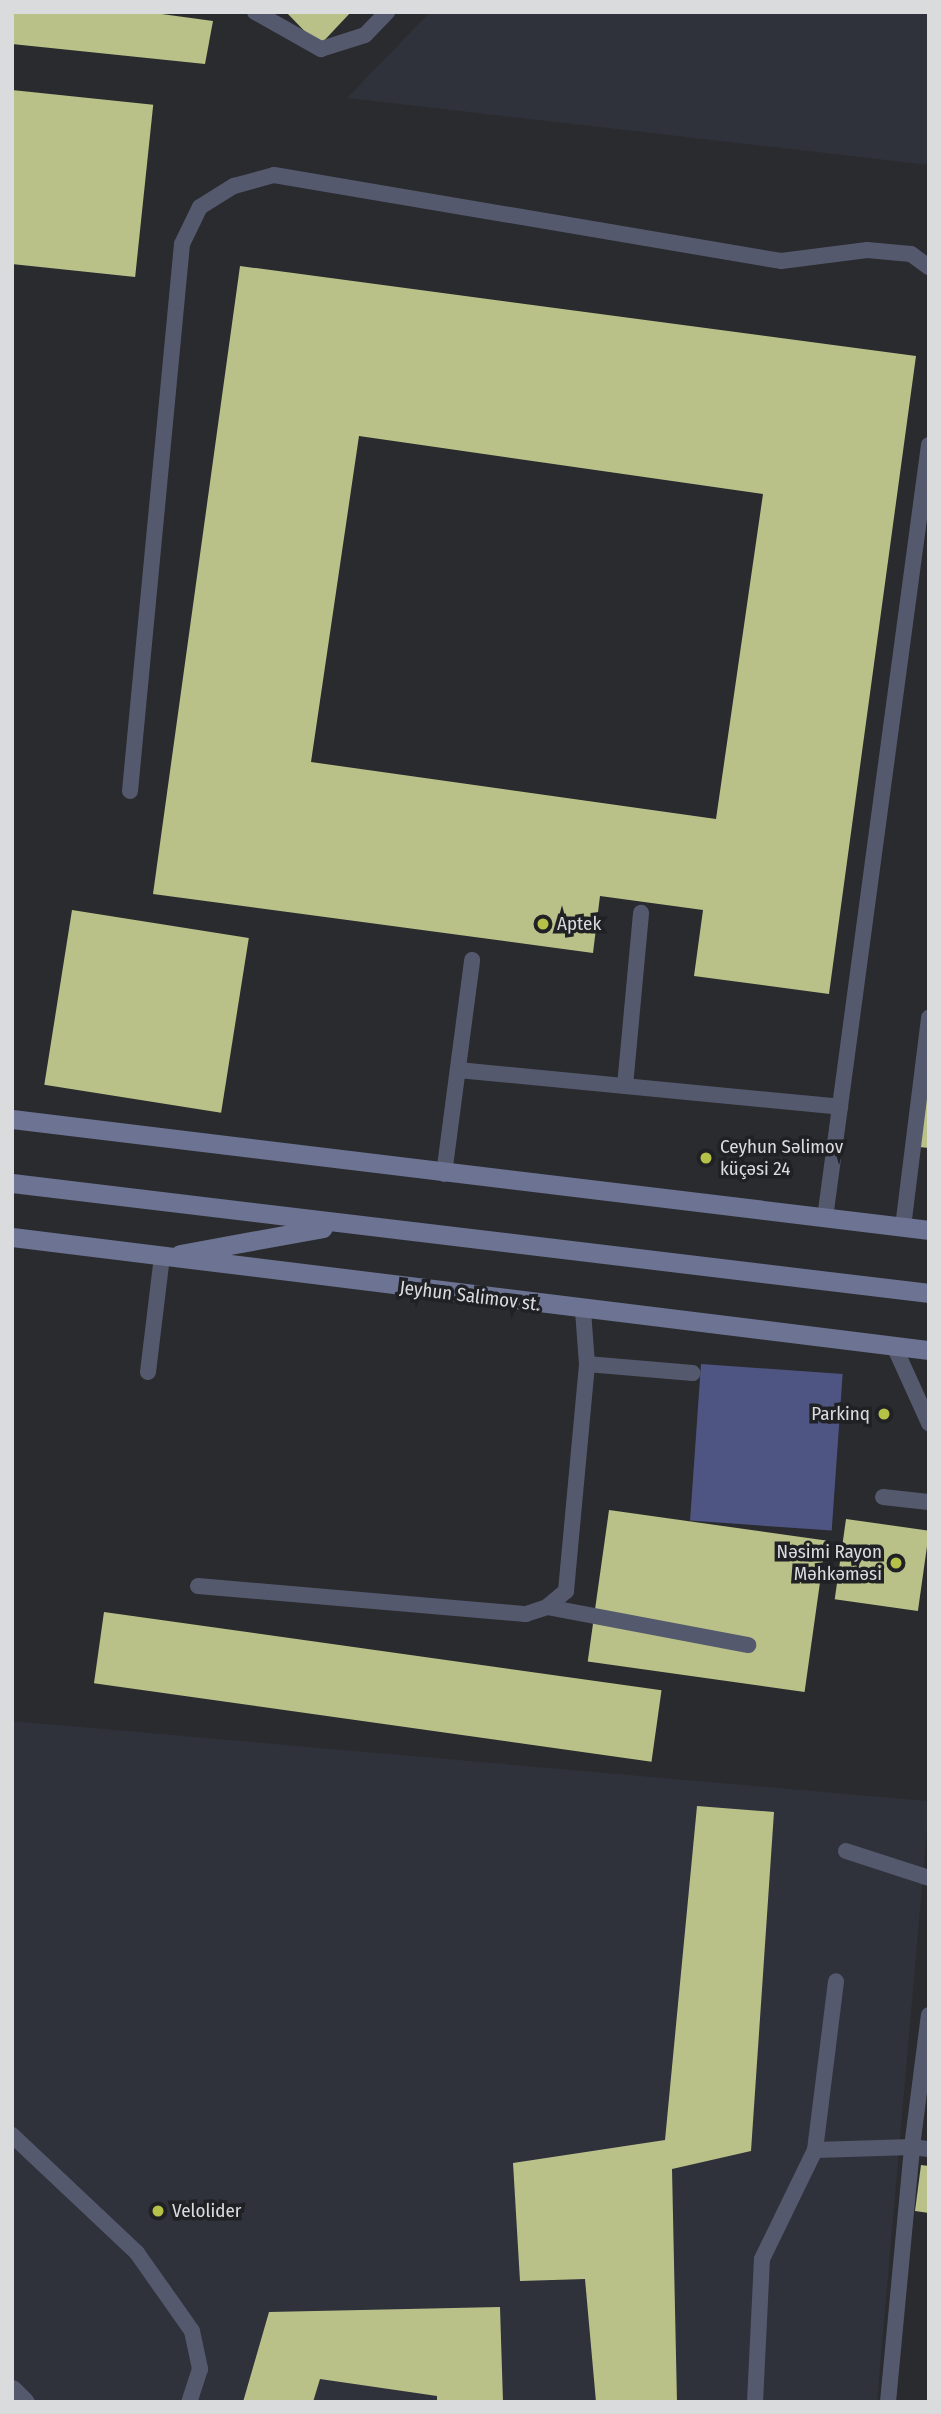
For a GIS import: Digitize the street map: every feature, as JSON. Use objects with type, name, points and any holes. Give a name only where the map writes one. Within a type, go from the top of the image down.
[{"type":"main road","points":[[12,1119],[444,1174],[929,1230]]},
{"type":"main road","points":[[12,1183],[344,1225],[929,1293]]},
{"type":"main road","points":[[162,1257],[344,1225]]},
{"type":"main road","name":"Jeyhun Salimov st.","points":[[12,1237],[583,1311],[929,1350]]},
{"type":"street","points":[[12,2389],[25,2402]]},
{"type":"lane","points":[[255,12],[321,49],[365,35],[387,12]]},
{"type":"lane","points":[[130,791],[182,243],[200,207],[234,186],[274,175],[782,261],[867,250],[911,254],[929,267]]},
{"type":"lane","points":[[825,1218],[929,445]]},
{"type":"lane","points":[[625,1086],[641,913]]},
{"type":"lane","points":[[444,1174],[472,960]]},
{"type":"lane","points":[[903,1227],[929,1018]]},
{"type":"lane","points":[[458,1070],[840,1107]]},
{"type":"lane","points":[[148,1372],[162,1257]]},
{"type":"lane","points":[[198,1587],[526,1614],[547,1607],[566,1591],[587,1364],[583,1311]]},
{"type":"lane","points":[[894,1346],[929,1423]]},
{"type":"lane","points":[[587,1364],[693,1373]]},
{"type":"lane","points":[[883,1497],[929,1503]]},
{"type":"lane","points":[[547,1607],[748,1645]]},
{"type":"lane","points":[[846,1851],[929,1878]]},
{"type":"lane","points":[[755,2402],[762,2259],[815,2150],[836,1981]]},
{"type":"lane","points":[[888,2402],[912,2147],[929,2015]]},
{"type":"lane","points":[[12,2135],[137,2253],[192,2331],[200,2370],[189,2402]]},
{"type":"lane","points":[[815,2150],[912,2147],[929,2149]]},
{"type":"shaded area","points":[[430,12],[929,12],[929,165],[347,98]]},
{"type":"shaded area","points":[[701,1364],[843,1374],[832,1531],[690,1521]]},
{"type":"shaded area","points":[[12,1721],[929,1801],[877,2402],[12,2402]]},
{"type":"building","points":[[12,12],[147,12],[213,21],[205,64],[12,44]]},
{"type":"building","points":[[286,12],[351,12],[319,46]]},
{"type":"building","points":[[12,90],[153,105],[135,277],[12,264]]},
{"type":"building","points":[[240,266],[916,356],[829,994],[694,976],[703,910],[600,896],[593,953],[153,894]],"holes":[[[359,436],[763,494],[716,819],[311,762]]]},
{"type":"building","points":[[72,910],[249,938],[221,1113],[44,1085]]},
{"type":"building","points":[[929,1077],[929,1148],[919,1147]]},
{"type":"building","points":[[609,1510],[826,1540],[805,1692],[588,1662]]},
{"type":"building","points":[[846,1519],[929,1531],[918,1611],[835,1599]]},
{"type":"building","points":[[104,1612],[662,1690],[652,1762],[94,1683]]},
{"type":"building","points":[[697,1806],[774,1812],[751,2151],[672,2169],[677,2402],[596,2402],[585,2279],[520,2281],[513,2163],[665,2140]]},
{"type":"building","points":[[921,2165],[929,2166],[929,2213],[915,2211]]},
{"type":"building","points":[[500,2307],[503,2402],[437,2402],[437,2396],[320,2379],[313,2402],[243,2402],[269,2312]]},
{"type":"place","name":"Aptek","points":[[543,924]]},
{"type":"place","name":"Ceyhun Səlimov küçəsi 24","points":[[706,1158]]},
{"type":"place","name":"Parkinq","points":[[884,1414]]},
{"type":"place","name":"Nəsimi Rayon Məhkəməsi","points":[[896,1563]]},
{"type":"place","name":"Velolider","points":[[158,2211]]}]
